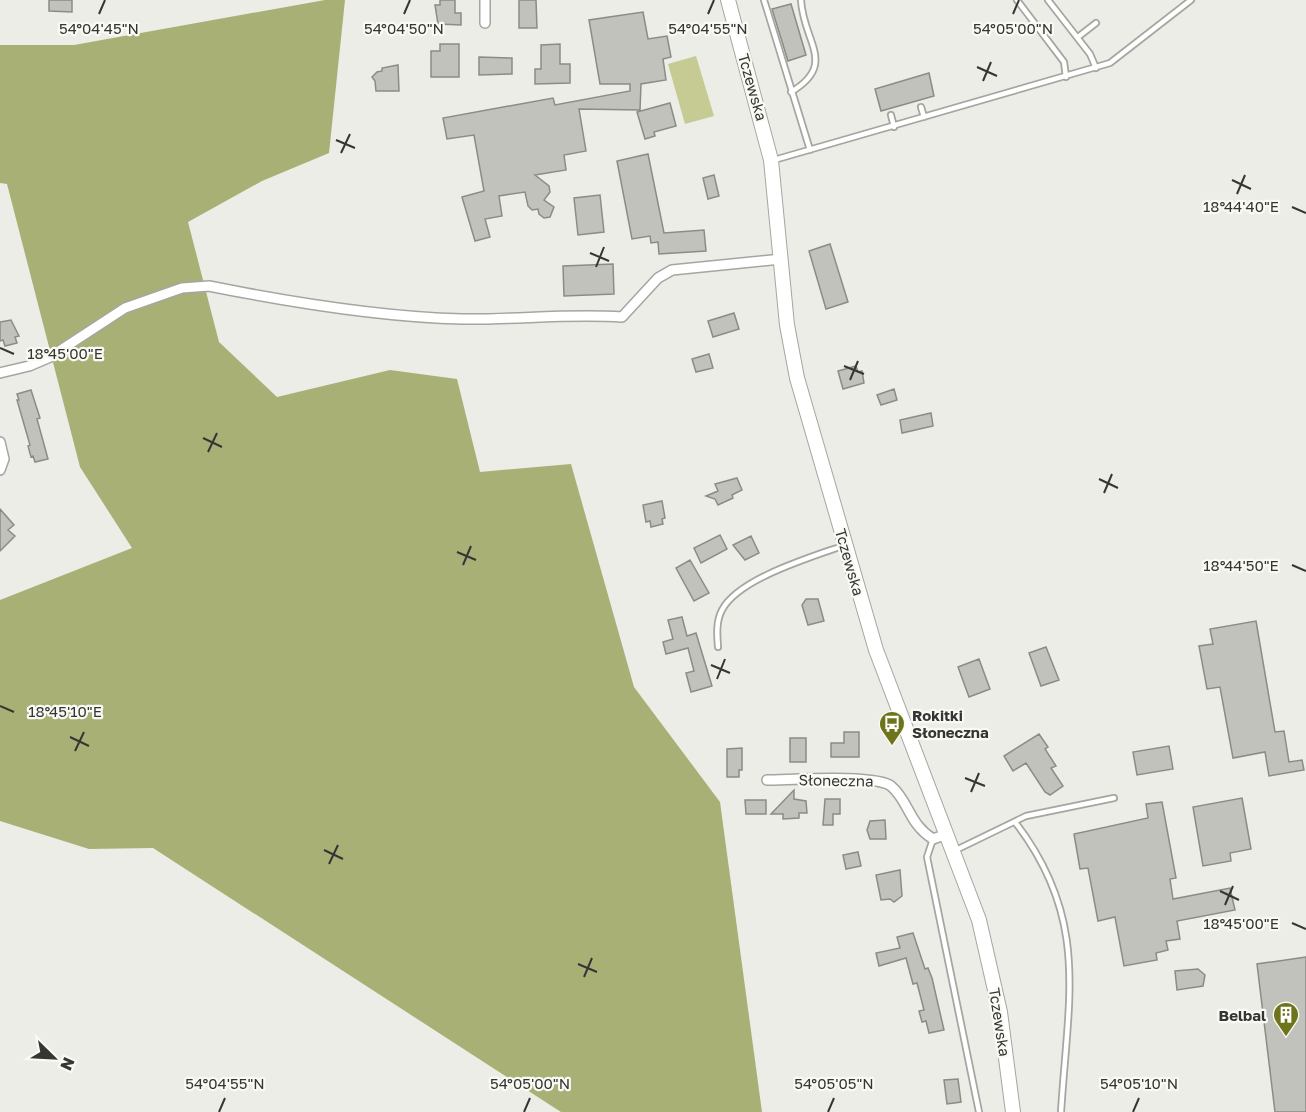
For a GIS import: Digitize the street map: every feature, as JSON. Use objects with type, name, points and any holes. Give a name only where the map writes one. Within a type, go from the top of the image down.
[{"type":"street","points":[[484,0],[486,23]]},
{"type":"street","name":"Tczewska","points":[[728,0],[771,160],[792,356],[884,674],[940,837],[954,851],[979,920],[994,977],[1013,1112]]},
{"type":"street","points":[[0,373],[29,366],[50,357],[125,308],[192,286],[209,286],[336,307],[461,319],[558,315],[622,317],[658,278],[672,270],[782,259]]},
{"type":"street","points":[[0,442],[4,459],[0,470]]},
{"type":"street","name":"Słoneczna","points":[[767,780],[879,780],[896,790],[919,830],[940,837]]},
{"type":"lane","points":[[764,0],[810,150]]},
{"type":"lane","points":[[791,92],[809,81],[815,72],[816,58],[801,0]]},
{"type":"lane","points":[[1017,0],[1064,62],[1066,77]]},
{"type":"lane","points":[[1048,0],[1090,54],[1096,68]]},
{"type":"lane","points":[[771,160],[1096,68],[1114,60],[1191,0]]},
{"type":"lane","points":[[1078,37],[1096,23]]},
{"type":"lane","points":[[921,107],[924,117]]},
{"type":"lane","points":[[891,116],[894,127]]},
{"type":"lane","points":[[718,647],[721,612],[738,593],[777,570],[845,545]]},
{"type":"lane","points":[[954,851],[1026,816],[1114,798]]},
{"type":"lane","points":[[1015,822],[1035,847],[1055,887],[1070,947],[1061,1112]]},
{"type":"lane","points":[[940,837],[927,857],[979,1112]]},
{"type":"green space","points":[[325,0],[345,0],[329,153],[262,181],[188,222],[219,342],[277,397],[390,370],[457,379],[480,472],[571,464],[634,687],[720,802],[762,1112],[561,1112],[153,848],[89,849],[0,821],[0,600],[132,548],[80,467],[7,184],[0,183],[0,45],[74,45]]},
{"type":"green space","points":[[696,56],[714,116],[685,124],[668,64]]},
{"type":"building","points":[[49,0],[72,0],[72,12],[49,11]]},
{"type":"building","points":[[440,0],[455,0],[455,13],[461,13],[461,25],[438,24],[435,5],[440,5]]},
{"type":"building","points":[[519,0],[536,0],[537,28],[519,28]]},
{"type":"building","points":[[791,4],[806,55],[788,61],[772,9]]},
{"type":"building","points":[[643,12],[648,39],[667,36],[671,57],[663,59],[666,80],[641,84],[640,110],[579,109],[586,151],[564,155],[566,170],[535,175],[549,186],[550,192],[544,200],[554,207],[550,217],[544,218],[539,214],[538,209],[532,210],[528,206],[525,192],[499,196],[502,216],[485,219],[490,237],[475,241],[462,197],[484,191],[474,135],[447,139],[443,118],[553,98],[555,105],[630,91],[630,84],[600,84],[589,20]]},
{"type":"building","points":[[440,44],[459,44],[459,77],[431,77],[431,51],[440,51]]},
{"type":"building","points":[[560,44],[560,64],[570,64],[570,83],[535,84],[535,69],[541,69],[541,45]]},
{"type":"building","points":[[479,57],[512,58],[512,74],[479,75]]},
{"type":"building","points":[[398,65],[399,91],[376,91],[372,77],[382,71],[382,68]]},
{"type":"building","points":[[929,73],[934,96],[881,111],[875,89]]},
{"type":"building","points":[[670,103],[676,126],[654,132],[655,136],[645,139],[637,112]]},
{"type":"building","points":[[648,154],[664,233],[704,230],[706,251],[659,254],[658,242],[651,243],[650,236],[632,239],[617,161]]},
{"type":"building","points":[[714,175],[719,196],[708,199],[703,178]]},
{"type":"building","points":[[600,195],[604,232],[578,235],[574,198]]},
{"type":"building","points":[[830,244],[848,302],[826,309],[809,251]]},
{"type":"building","points":[[613,264],[614,294],[564,296],[563,266]]},
{"type":"building","points":[[734,313],[739,329],[713,337],[708,321]]},
{"type":"building","points":[[11,320],[19,336],[15,337],[17,343],[5,346],[3,340],[0,341],[0,322]]},
{"type":"building","points":[[709,354],[713,368],[696,372],[692,359]]},
{"type":"building","points":[[856,366],[858,372],[862,371],[864,383],[843,389],[838,371]]},
{"type":"building","points":[[894,389],[897,400],[881,405],[877,395]]},
{"type":"building","points":[[31,390],[40,418],[37,419],[48,459],[35,462],[33,456],[31,457],[28,446],[30,445],[17,400],[19,400],[17,394]]},
{"type":"building","points":[[931,413],[933,426],[902,433],[900,420]]},
{"type":"building","points":[[737,478],[742,490],[732,495],[733,498],[718,505],[715,499],[706,496],[718,491],[715,484]]},
{"type":"building","points":[[662,501],[665,518],[662,519],[663,524],[651,527],[650,521],[646,522],[643,505]]},
{"type":"building","points":[[0,509],[14,525],[8,530],[15,536],[0,551]]},
{"type":"building","points":[[720,535],[727,549],[701,563],[694,548]]},
{"type":"building","points":[[751,536],[759,553],[745,560],[733,545]]},
{"type":"building","points":[[690,560],[709,593],[694,601],[676,568]]},
{"type":"building","points":[[806,599],[818,599],[824,621],[808,625],[802,605]]},
{"type":"building","points":[[682,617],[687,636],[696,633],[712,686],[691,692],[686,673],[694,671],[688,648],[666,654],[663,642],[673,639],[668,620]]},
{"type":"building","points":[[1256,621],[1275,732],[1284,731],[1289,762],[1302,760],[1304,770],[1269,776],[1265,752],[1233,758],[1220,687],[1207,689],[1199,646],[1213,644],[1210,629]]},
{"type":"building","points":[[1046,647],[1059,680],[1041,686],[1029,653]]},
{"type":"building","points":[[979,659],[990,689],[969,697],[958,667]]},
{"type":"building","points":[[844,732],[859,732],[859,757],[831,757],[831,743],[844,743]]},
{"type":"building","points":[[1039,734],[1048,747],[1045,749],[1056,766],[1051,768],[1063,786],[1050,795],[1045,792],[1026,763],[1013,771],[1004,756]]},
{"type":"building","points":[[790,738],[806,738],[806,762],[790,762]]},
{"type":"building","points":[[1169,746],[1173,769],[1137,775],[1133,752]]},
{"type":"building","points":[[742,748],[742,770],[739,770],[739,777],[727,777],[727,749]]},
{"type":"building","points":[[794,790],[794,799],[806,801],[807,813],[799,813],[799,818],[783,819],[783,814],[771,814]]},
{"type":"building","points":[[1242,798],[1251,849],[1230,853],[1231,861],[1203,866],[1193,807]]},
{"type":"building","points":[[825,799],[840,799],[840,814],[833,814],[833,825],[823,825]]},
{"type":"building","points":[[745,800],[766,800],[766,814],[746,814]]},
{"type":"building","points":[[1162,802],[1176,878],[1170,879],[1173,899],[1230,888],[1235,910],[1177,921],[1180,939],[1166,941],[1168,950],[1156,953],[1157,960],[1124,966],[1115,917],[1098,921],[1088,868],[1080,869],[1074,834],[1148,818],[1146,804]]},
{"type":"building","points":[[885,820],[886,839],[870,839],[867,830],[870,821]]},
{"type":"building","points":[[858,852],[861,866],[846,869],[843,855]]},
{"type":"building","points":[[900,870],[902,896],[894,902],[890,899],[881,900],[876,875]]},
{"type":"building","points":[[913,933],[925,969],[928,968],[932,978],[944,1030],[929,1033],[926,1021],[922,1022],[919,1011],[924,1010],[917,983],[913,984],[906,958],[879,966],[876,953],[900,948],[897,937]]},
{"type":"building","name":"Belbal","points":[[1306,957],[1306,1112],[1275,1112],[1257,964]]},
{"type":"building","points":[[1198,969],[1205,975],[1203,986],[1177,990],[1175,971]]},
{"type":"building","points":[[958,1079],[961,1102],[947,1104],[944,1080]]},
{"type":"place","name":"Rokitki Słoneczna","points":[[892,747]]},
{"type":"place","name":"Belbal","points":[[1286,1038]]}]
